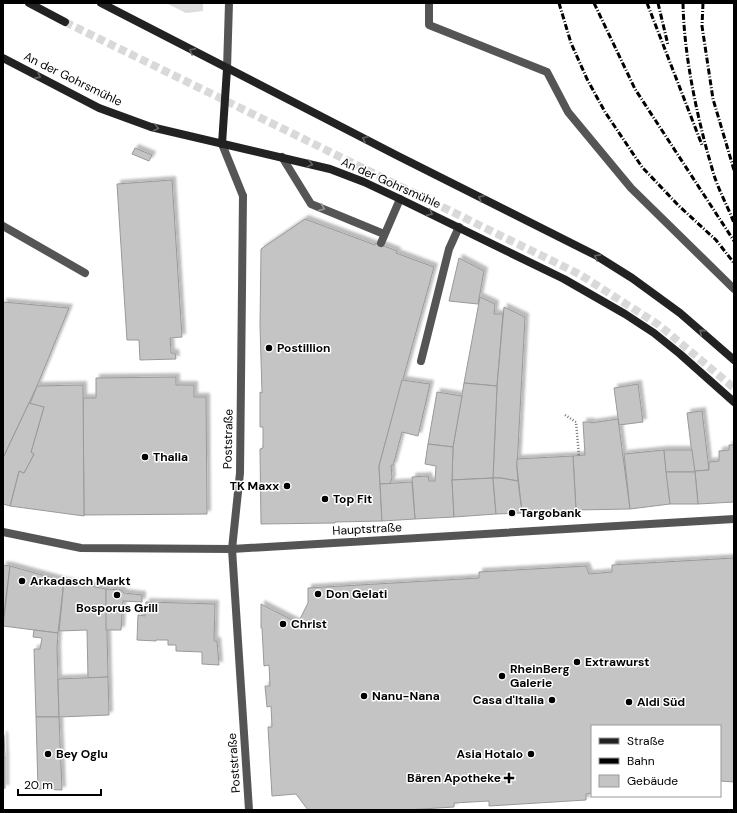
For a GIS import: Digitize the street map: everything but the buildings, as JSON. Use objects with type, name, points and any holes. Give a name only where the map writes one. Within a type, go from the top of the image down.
[{"type":"main road","points":[[29,3],[65,22]]},
{"type":"main road","name":"An der Gohrsmühle","points":[[101,3],[227,69],[597,256],[632,278],[680,312],[734,360]]},
{"type":"main road","name":"An der Gohrsmühle","points":[[3,58],[99,108],[150,127],[330,169],[400,198],[564,278],[625,314],[654,333],[734,402]]},
{"type":"main road","points":[[222,144],[227,69]]},
{"type":"street","points":[[227,69],[229,3]]},
{"type":"street","points":[[429,3],[429,25],[547,72],[568,112],[631,188],[734,289]]},
{"type":"street","name":"Poststraße","points":[[222,144],[243,196],[240,473],[232,549],[249,810]]},
{"type":"street","points":[[282,157],[311,204],[384,234]]},
{"type":"street","points":[[381,242],[400,198]]},
{"type":"street","points":[[3,226],[85,273]]},
{"type":"street","points":[[421,361],[450,249],[459,227]]},
{"type":"street","name":"Hauptstraße","points":[[3,532],[81,548],[232,549],[734,519]]},
{"type":"path","points":[[565,415],[576,422],[579,456]]},
{"type":"shaded area","points":[[166,3],[203,3],[203,11],[186,13]]},
{"type":"tunnel","points":[[65,22],[579,274],[659,325],[734,388]]},
{"type":"railway","points":[[559,3],[571,43],[587,79],[605,112],[642,167],[679,206],[716,240],[734,263]]},
{"type":"railway","points":[[594,3],[635,89],[734,241]]},
{"type":"railway","points":[[647,3],[702,145]]},
{"type":"railway","points":[[658,3],[668,45]]},
{"type":"railway","points":[[683,3],[686,46],[697,112],[714,175],[734,223]]},
{"type":"railway","points":[[703,3],[702,26],[713,99],[734,170]]},
{"type":"place","name":"Postillion","points":[[269,348]]},
{"type":"place","name":"Thalia","points":[[145,457]]},
{"type":"place","name":"TK Maxx","points":[[287,486]]},
{"type":"place","name":"Top Fit","points":[[325,499]]},
{"type":"place","name":"Targobank","points":[[512,513]]},
{"type":"place","name":"Arkadasch Markt","points":[[22,581]]},
{"type":"place","name":"Don Gelati","points":[[318,594]]},
{"type":"place","name":"Bosporus Grill","points":[[117,595]]},
{"type":"place","name":"Christ","points":[[283,624]]},
{"type":"place","name":"Extrawurst","points":[[577,662]]},
{"type":"place","name":"RheinBerg Galerie","points":[[502,676]]},
{"type":"place","name":"Nanu-Nana","points":[[364,696]]},
{"type":"place","name":"Casa d'Italia","points":[[552,700]]},
{"type":"place","name":"Aldi Süd","points":[[629,702]]},
{"type":"place","name":"Bey Oglu","points":[[48,754]]},
{"type":"place","name":"Asia Hotalo","points":[[531,754]]},
{"type":"place","name":"Bären Apotheke","points":[[509,778]]}]
